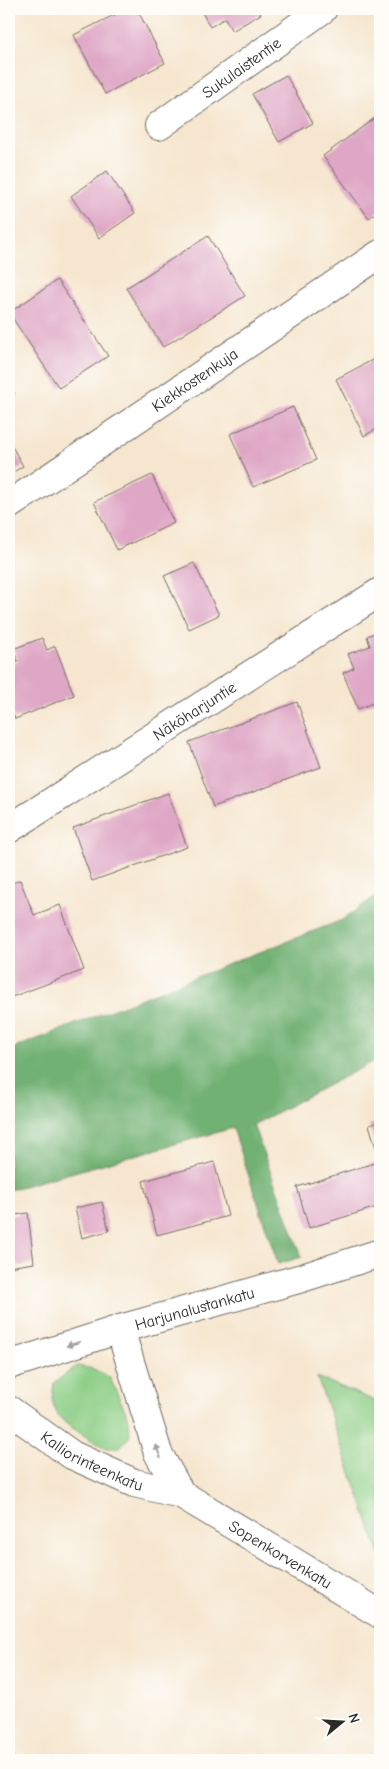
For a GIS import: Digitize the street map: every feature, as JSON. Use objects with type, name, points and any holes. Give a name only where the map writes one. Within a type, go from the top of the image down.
[{"type":"street","name":"Sukulaistentie","points":[[160,126],[323,9]]},
{"type":"street","name":"Kiekkostenkuja","points":[[9,504],[380,254]]},
{"type":"street","name":"Näköharjuntie","points":[[9,829],[380,592]]},
{"type":"street","name":"Harjunalustankatu","points":[[9,1365],[120,1329],[302,1278],[380,1253]]},
{"type":"street","points":[[120,1329],[158,1453],[181,1494]]},
{"type":"street","name":"Kalliorinteenkatu","points":[[9,1410],[72,1455],[134,1483],[181,1494]]},
{"type":"street","name":"Sopenkorvenkatu","points":[[181,1494],[380,1614]]},
{"type":"green space","points":[[380,893],[380,1058],[253,1125],[302,1257],[278,1264],[233,1128],[9,1190],[9,1050],[342,920]]},
{"type":"green space","points":[[77,1366],[94,1369],[110,1378],[129,1419],[130,1436],[119,1448],[105,1448],[70,1427],[56,1414],[52,1399],[54,1383]]},
{"type":"green space","points":[[317,1377],[380,1403],[380,1555]]},
{"type":"building","points":[[126,9],[137,9],[165,63],[105,94],[74,35]]},
{"type":"building","points":[[200,9],[259,9],[261,14],[232,31],[225,18],[210,27]]},
{"type":"building","points":[[286,75],[313,123],[279,142],[252,94]]},
{"type":"building","points":[[380,114],[380,210],[369,218],[323,156]]},
{"type":"building","points":[[107,171],[135,213],[99,238],[71,196]]},
{"type":"building","points":[[208,236],[245,296],[163,347],[126,288]]},
{"type":"building","points":[[57,280],[108,356],[59,388],[9,313]]},
{"type":"building","points":[[380,356],[380,427],[364,436],[336,379]]},
{"type":"building","points":[[9,385],[15,394],[9,398]]},
{"type":"building","points":[[293,407],[316,460],[253,487],[230,434]]},
{"type":"building","points":[[9,441],[23,466],[9,475]]},
{"type":"building","points":[[152,475],[174,523],[117,550],[94,502]]},
{"type":"building","points":[[194,563],[219,615],[189,629],[164,576]]},
{"type":"building","points":[[380,631],[380,700],[358,709],[343,673],[354,668],[348,654],[370,646],[367,636]]},
{"type":"building","points":[[42,638],[47,650],[55,646],[74,695],[15,719],[9,704],[9,665],[18,661],[13,649]]},
{"type":"building","points":[[297,702],[321,767],[213,807],[189,742]]},
{"type":"building","points":[[168,793],[187,847],[92,881],[73,828]]},
{"type":"building","points":[[20,880],[34,915],[60,905],[84,970],[9,998],[9,884]]},
{"type":"building","points":[[380,1122],[380,1150],[377,1151],[369,1125]]},
{"type":"building","points":[[214,1162],[228,1216],[157,1235],[143,1181]]},
{"type":"building","points":[[374,1163],[380,1184],[380,1206],[309,1228],[297,1187]]},
{"type":"building","points":[[102,1202],[109,1231],[82,1238],[75,1208]]},
{"type":"building","points":[[28,1213],[34,1263],[9,1267],[9,1216]]}]
